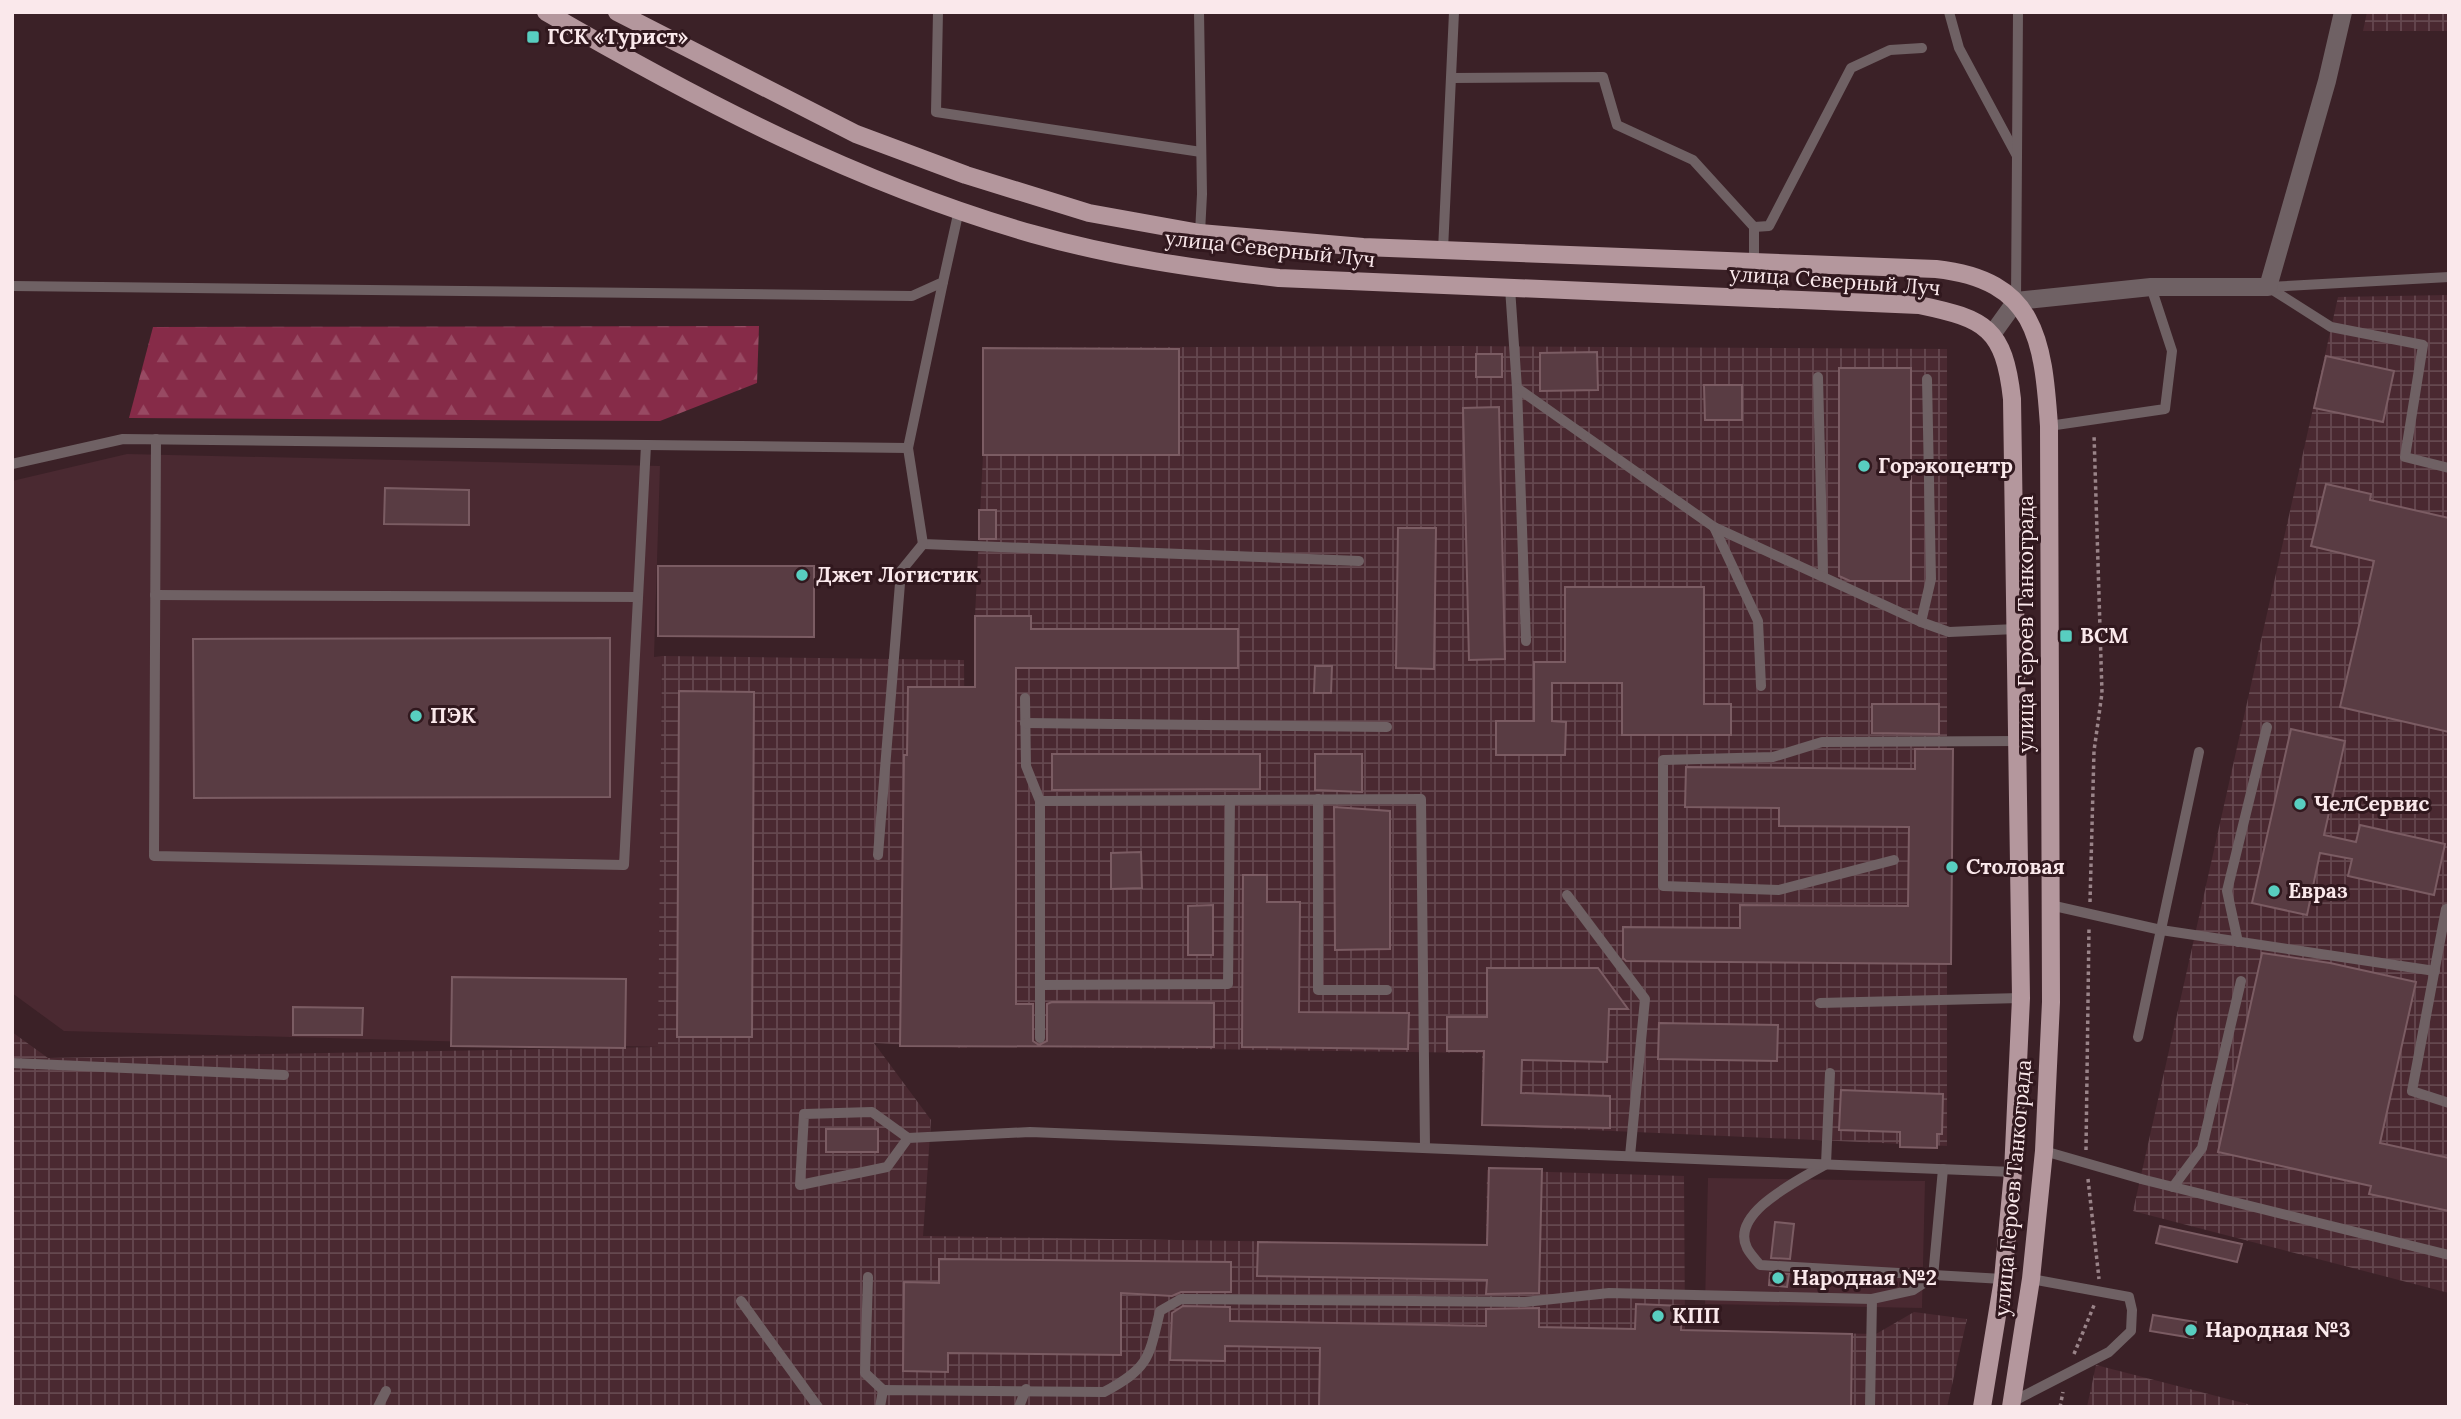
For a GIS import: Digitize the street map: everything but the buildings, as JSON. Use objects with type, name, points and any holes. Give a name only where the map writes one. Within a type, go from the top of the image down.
[{"type":"main road","name":"улица Северный Луч","points":[[546,12],[621,56],[826,160],[959,210],[1034,234],[1186,268],[1279,278],[1919,305],[1964,315],[1993,333]]},
{"type":"main road","name":"улица Северный Луч","points":[[617,12],[856,134],[966,175],[1089,213],[1200,233],[1271,240],[1966,272],[1988,281],[2016,301]]},
{"type":"main road","name":"улица Героев Танкограда","points":[[2011,1404],[2031,1279],[2044,1152],[2052,1002],[2049,426],[2045,371],[2034,328],[2016,301]]},
{"type":"main road","name":"улица Героев Танкограда","points":[[1982,1407],[2003,1279],[2013,1172],[2021,998],[2012,399],[2009,367],[1993,333]]},
{"type":"street","points":[[1993,333],[2016,301],[2151,286],[2268,287],[2327,81],[2343,12]]},
{"type":"lane","points":[[938,12],[936,112],[1201,152]]},
{"type":"lane","points":[[1199,12],[1200,233]]},
{"type":"lane","points":[[1443,250],[1454,12]]},
{"type":"lane","points":[[1949,12],[1959,48],[2018,156]]},
{"type":"lane","points":[[2016,301],[2018,12]]},
{"type":"lane","points":[[1754,228],[1769,226],[1851,68],[1890,50],[1922,48]]},
{"type":"lane","points":[[1452,78],[1602,77],[1617,125],[1693,160],[1754,228],[1754,263]]},
{"type":"lane","points":[[878,855],[901,570],[923,544],[908,448],[959,210]]},
{"type":"lane","points":[[2268,287],[2449,277]]},
{"type":"lane","points":[[12,286],[912,296],[943,282]]},
{"type":"lane","points":[[2049,426],[2165,409],[2172,351],[2151,286]]},
{"type":"lane","points":[[2268,287],[2331,327],[2423,345],[2405,457],[2449,468]]},
{"type":"lane","points":[[1510,288],[1517,388],[1526,640]]},
{"type":"lane","points":[[1818,377],[1823,577]]},
{"type":"lane","points":[[1921,622],[1931,579],[1927,379]]},
{"type":"lane","points":[[1517,388],[1714,527],[1921,622],[1949,632],[2016,629]]},
{"type":"lane","points":[[12,464],[123,439],[908,448]]},
{"type":"lane","points":[[156,439],[154,856],[624,864],[646,445]]},
{"type":"lane","points":[[12,456],[38,457]]},
{"type":"lane","points":[[1714,527],[1758,621],[1761,686]]},
{"type":"lane","points":[[923,544],[1359,562]]},
{"type":"lane","points":[[155,595],[638,597]]},
{"type":"lane","points":[[1025,698],[1026,766],[1040,801],[1040,1038]]},
{"type":"lane","points":[[1025,723],[1387,727]]},
{"type":"lane","points":[[2238,942],[2227,891],[2267,727]]},
{"type":"lane","points":[[1894,860],[1779,890],[1662,886],[1662,760],[1773,757],[1822,742],[2018,741]]},
{"type":"lane","points":[[2138,1037],[2199,752]]},
{"type":"lane","points":[[1318,799],[1318,990],[1387,990]]},
{"type":"lane","points":[[1040,801],[1421,799],[1425,1147]]},
{"type":"lane","points":[[1040,985],[1228,984],[1230,800]]},
{"type":"lane","points":[[1567,895],[1645,999],[1630,1156]]},
{"type":"lane","points":[[2050,905],[2161,930],[2435,971]]},
{"type":"lane","points":[[2446,909],[2412,1091],[2449,1103]]},
{"type":"lane","points":[[2172,1187],[2202,1148],[2241,981]]},
{"type":"lane","points":[[1820,1003],[2021,998]]},
{"type":"lane","points":[[12,1063],[284,1075]]},
{"type":"lane","points":[[1826,1164],[1830,1073]]},
{"type":"lane","points":[[908,1138],[887,1167],[800,1185],[804,1114],[872,1112],[908,1138],[1030,1132],[2013,1172]]},
{"type":"lane","points":[[2044,1152],[2172,1187],[2449,1255]]},
{"type":"lane","points":[[1826,1164],[1761,1205],[1746,1223],[1745,1246],[1760,1265],[2003,1279]]},
{"type":"lane","points":[[1933,1277],[1943,1169]]},
{"type":"lane","points":[[868,1277],[865,1373],[883,1390],[1104,1391],[1134,1376],[1151,1349],[1160,1311],[1181,1298],[1525,1303],[1609,1293],[1872,1299],[1913,1290],[1933,1277]]},
{"type":"lane","points":[[2011,1404],[2109,1352],[2131,1331],[2132,1310],[2129,1297],[2031,1279]]},
{"type":"lane","points":[[1870,1407],[1872,1299]]},
{"type":"lane","points":[[741,1300],[818,1407]]},
{"type":"lane","points":[[1019,1407],[1026,1389]]},
{"type":"lane","points":[[880,1407],[883,1390]]},
{"type":"lane","points":[[378,1407],[386,1391]]},
{"type":"shaded area","points":[[2367,12],[2449,12],[2449,31],[2363,31]]},
{"type":"shaded area","points":[[2449,295],[2449,1293],[2133,1211],[2338,297]]},
{"type":"shaded area","points":[[1459,346],[1947,349],[1947,1146],[1482,1125],[1482,1053],[975,1046],[975,616],[983,455],[983,348]]},
{"type":"shaded area","points":[[127,454],[660,466],[654,657],[662,656],[659,1047],[64,1031],[12,993],[12,481]]},
{"type":"shaded area","points":[[662,656],[964,660],[967,1048],[874,1043],[931,1120],[923,1236],[1486,1245],[1487,1170],[1684,1176],[1685,1330],[1876,1334],[1914,1312],[1967,1319],[1947,1407],[12,1407],[12,1032],[48,1058],[658,1047]]},
{"type":"shaded area","points":[[1708,1178],[1925,1181],[1922,1308],[1705,1304]]},
{"type":"shaded area","points":[[2096,1365],[2259,1407],[2087,1407]]},
{"type":"green space","points":[[759,326],[757,383],[660,421],[129,418],[153,327]]},
{"type":"place","name":"ГСК «Турист»","points":[[533,37]]},
{"type":"place","name":"Горэкоцентр","points":[[1864,466]]},
{"type":"place","name":"Джет Логистик","points":[[802,575]]},
{"type":"place","name":"ВСМ","points":[[2066,636]]},
{"type":"place","name":"ПЭК","points":[[416,716]]},
{"type":"place","name":"ЧелСервис","points":[[2300,804]]},
{"type":"place","name":"Столовая","points":[[1952,867]]},
{"type":"place","name":"Евраз","points":[[2274,891]]},
{"type":"place","name":"Народная №2","points":[[1778,1278]]},
{"type":"place","name":"КПП","points":[[1658,1316]]},
{"type":"place","name":"Народная №3","points":[[2191,1330]]}]
